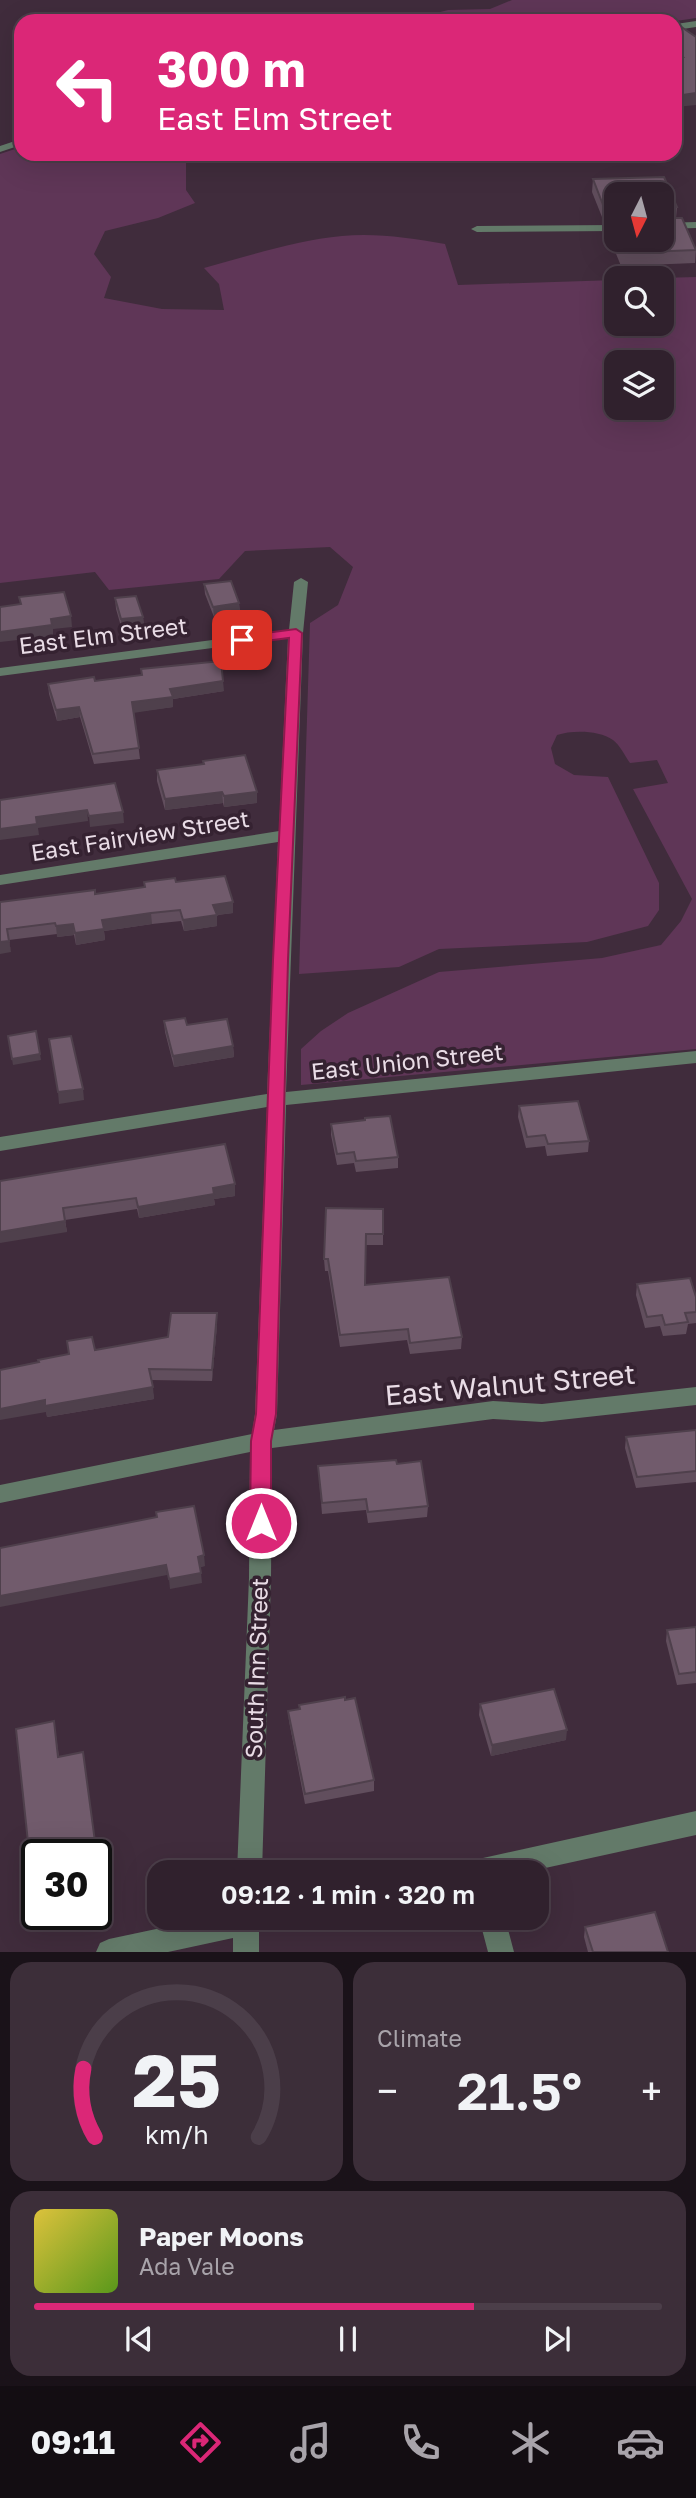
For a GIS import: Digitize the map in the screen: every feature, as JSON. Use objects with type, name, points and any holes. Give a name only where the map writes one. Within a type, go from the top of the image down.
[{"type":"street","points":[[674,226],[696,225]]},
{"type":"street","points":[[477,229],[604,228]]},
{"type":"street","name":"South Inn Street","points":[[249,1860],[260,1578],[261,1441],[266,1414],[296,633],[301,582]]},
{"type":"street","name":"East Elm Street","points":[[0,672],[296,633]]},
{"type":"street","name":"East Fairview Street","points":[[0,880],[288,835]]},
{"type":"street","name":"East Union Street","points":[[0,1144],[277,1099],[696,1057]]},
{"type":"street","name":"East Walnut Street","points":[[0,1494],[261,1441],[493,1410],[542,1413],[696,1396]]},
{"type":"street","points":[[531,1860],[696,1823]]},
{"type":"street","points":[[109,1952],[206,1930]]},
{"type":"street","points":[[246,1952],[251,1930]]},
{"type":"street","points":[[495,1930],[501,1952]]},
{"type":"shaded area","points":[[512,0],[696,0],[696,18],[682,20],[682,14],[433,14],[448,10],[490,9]]},
{"type":"shaded area","points":[[14,149],[14,161],[186,161],[186,190],[195,203],[158,218],[105,231],[94,254],[111,277],[104,298],[162,309],[224,310],[219,284],[204,268],[290,245],[355,235],[445,244],[458,285],[604,280],[604,336],[674,336],[674,278],[696,277],[696,1049],[301,1085],[301,1049],[321,1031],[348,1013],[439,972],[602,958],[661,945],[681,921],[692,899],[633,789],[668,783],[657,760],[630,763],[616,742],[600,734],[570,732],[557,735],[551,748],[555,764],[574,775],[608,777],[659,883],[659,910],[648,926],[587,942],[439,949],[399,967],[299,974],[310,623],[338,605],[353,567],[330,547],[245,551],[219,579],[109,590],[95,572],[0,583],[0,154]]},
{"type":"building","points":[[682,27],[696,37],[696,93],[682,95]]},
{"type":"building","points":[[664,177],[666,182],[604,182],[604,207],[593,179]]},
{"type":"building","points":[[674,218],[682,218],[696,250],[674,251]]},
{"type":"building","points":[[231,581],[239,603],[213,607],[204,584]]},
{"type":"building","points":[[64,592],[71,616],[51,619],[52,625],[0,632],[0,607],[21,604],[19,597]]},
{"type":"building","points":[[136,596],[143,617],[121,619],[115,598]]},
{"type":"building","points":[[221,661],[223,681],[170,689],[173,697],[132,702],[139,748],[93,754],[79,707],[56,710],[48,684],[94,677],[95,681],[142,675],[141,669]]},
{"type":"building","points":[[245,755],[257,792],[224,796],[222,792],[165,799],[157,770]]},
{"type":"building","points":[[115,783],[123,812],[89,816],[87,810],[36,817],[37,824],[0,829],[0,800]]},
{"type":"building","points":[[225,876],[233,902],[213,905],[217,915],[183,920],[180,910],[151,913],[102,920],[104,929],[75,933],[73,924],[56,926],[55,923],[7,929],[9,941],[0,942],[0,902],[95,890],[95,894],[145,887],[144,882],[175,878],[176,882]]},
{"type":"building","points":[[185,1018],[187,1025],[227,1019],[233,1046],[173,1056],[164,1021]]},
{"type":"building","points":[[36,1031],[40,1054],[12,1059],[8,1036]]},
{"type":"building","points":[[71,1036],[83,1089],[58,1092],[49,1039]]},
{"type":"building","points":[[578,1101],[589,1141],[548,1144],[545,1135],[527,1137],[519,1106]]},
{"type":"building","points":[[390,1116],[398,1157],[356,1161],[354,1152],[337,1154],[331,1124]]},
{"type":"building","points":[[225,1144],[235,1184],[213,1188],[214,1194],[138,1207],[136,1198],[63,1208],[65,1221],[0,1232],[0,1181]]},
{"type":"building","points":[[326,1208],[383,1209],[383,1234],[366,1234],[365,1285],[449,1277],[462,1337],[410,1343],[408,1329],[340,1335],[328,1259],[324,1259]]},
{"type":"building","points":[[690,1278],[696,1297],[696,1312],[685,1313],[688,1322],[665,1325],[662,1315],[647,1317],[637,1284]]},
{"type":"building","points":[[171,1313],[217,1313],[212,1370],[149,1369],[153,1387],[45,1406],[45,1400],[0,1409],[0,1370],[69,1354],[67,1341],[92,1337],[95,1350],[168,1337]]},
{"type":"building","points":[[696,1430],[696,1471],[637,1477],[626,1437]]},
{"type":"building","points":[[396,1460],[397,1464],[421,1461],[428,1506],[368,1512],[366,1499],[322,1503],[318,1466]]},
{"type":"building","points":[[194,1506],[204,1555],[198,1557],[201,1573],[169,1579],[166,1565],[0,1596],[0,1548],[157,1517],[156,1512]]},
{"type":"building","points":[[696,1627],[696,1672],[679,1674],[667,1630]]},
{"type":"building","points":[[554,1689],[567,1730],[492,1745],[480,1704]]},
{"type":"building","points":[[345,1697],[345,1700],[355,1698],[374,1780],[305,1794],[288,1711],[300,1709],[299,1705]]},
{"type":"building","points":[[54,1721],[58,1757],[83,1752],[95,1839],[28,1839],[16,1729]]},
{"type":"building","points":[[655,1912],[668,1952],[593,1952],[585,1927]]},
{"type":"route","points":[[242,640],[296,633],[281,960],[266,1414],[261,1441],[261,1523]]}]
